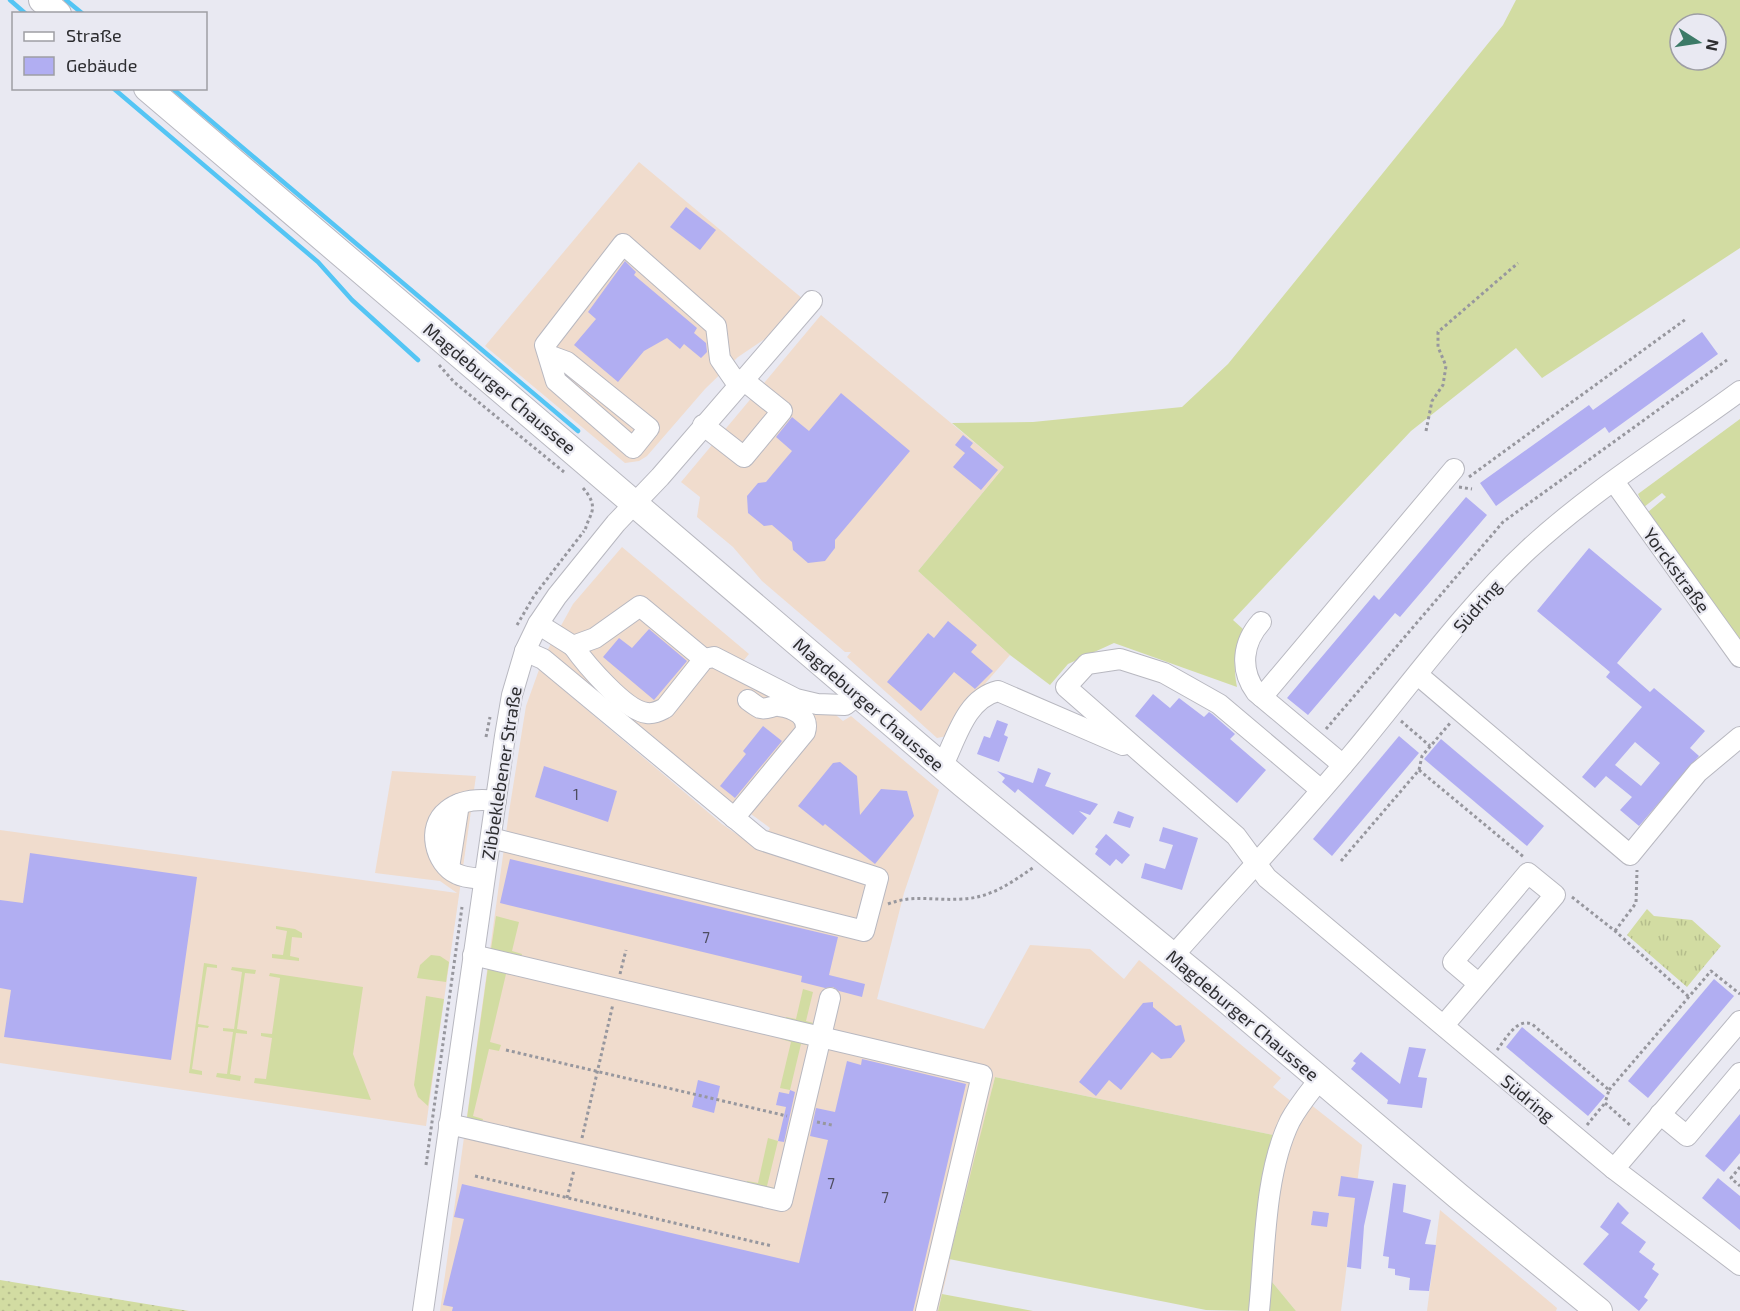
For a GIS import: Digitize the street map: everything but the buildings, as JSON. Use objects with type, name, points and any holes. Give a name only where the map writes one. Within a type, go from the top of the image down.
[{"type":"main road","points":[[42,0],[56,12]]},
{"type":"main road","name":"Magdeburger Chaussee","points":[[149,90],[942,767],[1599,1311]]},
{"type":"street","points":[[548,355],[567,362],[649,428],[633,448],[556,381],[548,355],[545,345],[623,244],[716,326],[720,359],[740,382],[782,411],[744,457],[703,425]]},
{"type":"street","name":"Zibbeklebener Straße","points":[[423,1311],[512,695],[525,651],[538,624],[598,544],[812,301]]},
{"type":"street","name":"Südring","points":[[1173,956],[1281,839],[1484,596],[1529,549],[1578,509],[1740,392]]},
{"type":"street","points":[[1262,697],[1459,475]]},
{"type":"street","name":"Yorckstraße","points":[[1615,483],[1740,657]]},
{"type":"street","points":[[573,646],[595,638],[640,606],[704,659]]},
{"type":"street","points":[[1261,622],[1248,641],[1245,662],[1249,683],[1262,697],[1343,765]]},
{"type":"street","points":[[538,624],[573,646],[596,676],[637,710],[646,713],[657,712],[664,708],[704,659],[714,657],[807,702],[845,705],[858,694]]},
{"type":"street","points":[[491,838],[864,931],[878,878],[761,840],[543,659],[525,651]]},
{"type":"street","points":[[1256,864],[1236,836],[1066,687],[1087,664],[1120,659],[1164,673],[1219,704],[1321,790]]},
{"type":"street","points":[[1418,675],[1630,855],[1698,772],[1740,737]]},
{"type":"street","points":[[942,767],[965,716],[980,699],[998,691],[1141,753]]},
{"type":"street","points":[[734,818],[805,732],[807,725],[804,716],[799,713],[777,706],[761,708],[748,700]]},
{"type":"street","points":[[484,879],[455,874],[436,853],[435,844],[439,820],[447,811],[459,804],[485,799],[496,801]]},
{"type":"street","name":"Südring","points":[[1256,864],[1267,878],[1614,1169],[1740,1264]]},
{"type":"street","points":[[1444,1025],[1555,895],[1528,873],[1453,962],[1479,984]]},
{"type":"street","points":[[473,955],[982,1075],[926,1311]]},
{"type":"street","points":[[449,1124],[782,1201],[830,998]]},
{"type":"street","points":[[1614,1169],[1740,1021]]},
{"type":"street","points":[[1660,1114],[1687,1136],[1740,1073]]},
{"type":"street","points":[[1259,1311],[1269,1207],[1279,1150],[1291,1119],[1319,1080]]},
{"type":"path","points":[[1426,431],[1432,400],[1443,385],[1446,366],[1438,347],[1438,332],[1518,263]]},
{"type":"path","points":[[1459,475],[1686,319]]},
{"type":"path","points":[[1315,742],[1503,522],[1726,360]]},
{"type":"path","points":[[438,363],[454,382],[573,479]]},
{"type":"path","points":[[582,487],[588,494],[592,513],[584,531],[598,544]]},
{"type":"path","points":[[1388,711],[1430,746]]},
{"type":"path","points":[[1341,861],[1419,770],[1422,756],[1459,711]]},
{"type":"path","points":[[1419,770],[1525,859]]},
{"type":"path","points":[[1615,931],[1637,899],[1637,868],[1630,855]]},
{"type":"path","points":[[869,911],[908,897],[959,900],[981,896],[1008,885],[1049,856]]},
{"type":"path","points":[[1570,896],[1615,931],[1689,997]]},
{"type":"path","points":[[567,1198],[626,950]]},
{"type":"path","points":[[1576,1137],[1605,1103],[1609,1090],[1711,971],[1740,994]]},
{"type":"path","points":[[1486,1063],[1517,1026],[1527,1022],[1609,1090]]},
{"type":"path","points":[[506,1050],[802,1120],[832,1125]]},
{"type":"path","points":[[1605,1103],[1641,1135]]},
{"type":"path","points":[[1740,1167],[1731,1178],[1740,1186]]},
{"type":"path","points":[[476,1176],[772,1246]]},
{"type":"path","points":[[510,1184],[511,1179]]},
{"type":"path","points":[[625,1211],[626,1205]]},
{"type":"path","points":[[659,1219],[660,1214]]},
{"type":"shaded area","points":[[639,162],[803,299],[769,336],[738,357],[705,389],[647,456],[639,461],[625,463],[485,346]]},
{"type":"shaded area","points":[[821,315],[1004,467],[918,571],[1010,655],[970,701],[947,736],[937,738],[847,657],[851,652],[845,652],[762,581],[733,547],[697,517],[700,497],[681,482]]},
{"type":"shaded area","points":[[622,547],[749,654],[734,672],[831,711],[843,721],[851,716],[939,790],[904,893],[877,999],[984,1029],[1030,945],[1090,949],[1124,979],[1139,960],[1281,1078],[1273,1087],[1292,1102],[1278,1136],[995,1077],[938,1311],[440,1311],[509,812],[526,706],[540,667],[566,692],[722,824],[745,840],[803,860],[767,833],[770,828],[751,814],[747,819],[547,651],[573,604]]},
{"type":"shaded area","points":[[392,771],[476,776],[426,1126],[0,1063],[0,830],[457,893],[440,881],[375,873]]},
{"type":"shaded area","points":[[1310,1104],[1362,1145],[1341,1311],[1296,1311],[1268,1277],[1284,1154]]},
{"type":"shaded area","points":[[1440,1210],[1557,1308],[1556,1311],[1427,1311]]},
{"type":"green space","points":[[1516,0],[1740,0],[1740,248],[1542,378],[1516,348],[1411,431],[1233,620],[1243,629],[1235,658],[1237,687],[1114,643],[1068,664],[1050,685],[1010,655],[918,571],[1004,467],[952,423],[1033,422],[1182,407],[1228,364],[1503,25]]},
{"type":"green space","points":[[1740,419],[1740,641],[1648,512],[1666,497],[1662,493],[1644,507],[1638,494]]},
{"type":"green space","points":[[1647,909],[1654,916],[1692,920],[1721,946],[1687,987],[1627,935]]},
{"type":"green space","points":[[496,916],[519,922],[512,951],[522,954],[521,957],[491,949]]},
{"type":"green space","points":[[276,926],[295,929],[302,933],[302,938],[292,937],[290,956],[299,958],[299,961],[272,958],[272,954],[283,955],[287,931],[276,929]]},
{"type":"green space","points":[[431,955],[440,956],[449,962],[446,982],[417,978],[420,965]]},
{"type":"green space","points":[[204,963],[217,965],[217,968],[207,967],[198,1024],[209,1026],[208,1028],[198,1027],[192,1069],[202,1071],[202,1075],[189,1073]]},
{"type":"green space","points":[[232,967],[256,970],[255,974],[245,973],[237,1029],[247,1031],[247,1034],[236,1033],[230,1074],[241,1076],[240,1081],[216,1077],[217,1073],[227,1074],[233,1032],[223,1031],[223,1028],[234,1029],[242,972],[231,970]]},
{"type":"green space","points":[[488,967],[518,972],[517,976],[506,974],[490,1042],[501,1045],[499,1051],[489,1049],[473,1116],[483,1119],[482,1122],[467,1118]]},
{"type":"green space","points":[[270,973],[363,987],[353,1054],[371,1100],[254,1083],[255,1078],[266,1079],[272,1038],[261,1036],[261,1033],[272,1034],[280,978],[269,976]]},
{"type":"green space","points":[[803,989],[813,992],[806,1021],[817,1024],[816,1027],[785,1020],[786,1017],[796,1019]]},
{"type":"green space","points":[[426,996],[444,999],[428,1106],[418,1097],[414,1085]]},
{"type":"green space","points":[[782,1035],[813,1042],[812,1046],[801,1044],[790,1090],[780,1088],[791,1042],[781,1039]]},
{"type":"green space","points":[[995,1077],[1278,1136],[1254,1311],[1206,1310],[949,1259]]},
{"type":"green space","points":[[768,1138],[778,1141],[767,1186],[778,1189],[777,1192],[746,1184],[747,1181],[758,1183]]},
{"type":"green space","points":[[1268,1277],[1296,1311],[1264,1311]]},
{"type":"green space","points":[[0,1280],[189,1311],[0,1311]]},
{"type":"green space","points":[[942,1294],[1033,1311],[938,1311]]},
{"type":"waterway","points":[[10,0],[24,12]]},
{"type":"waterway","points":[[66,0],[81,12]]},
{"type":"waterway","points":[[115,90],[318,262],[352,300],[418,360]]},
{"type":"waterway","points":[[174,90],[578,431]]}]
